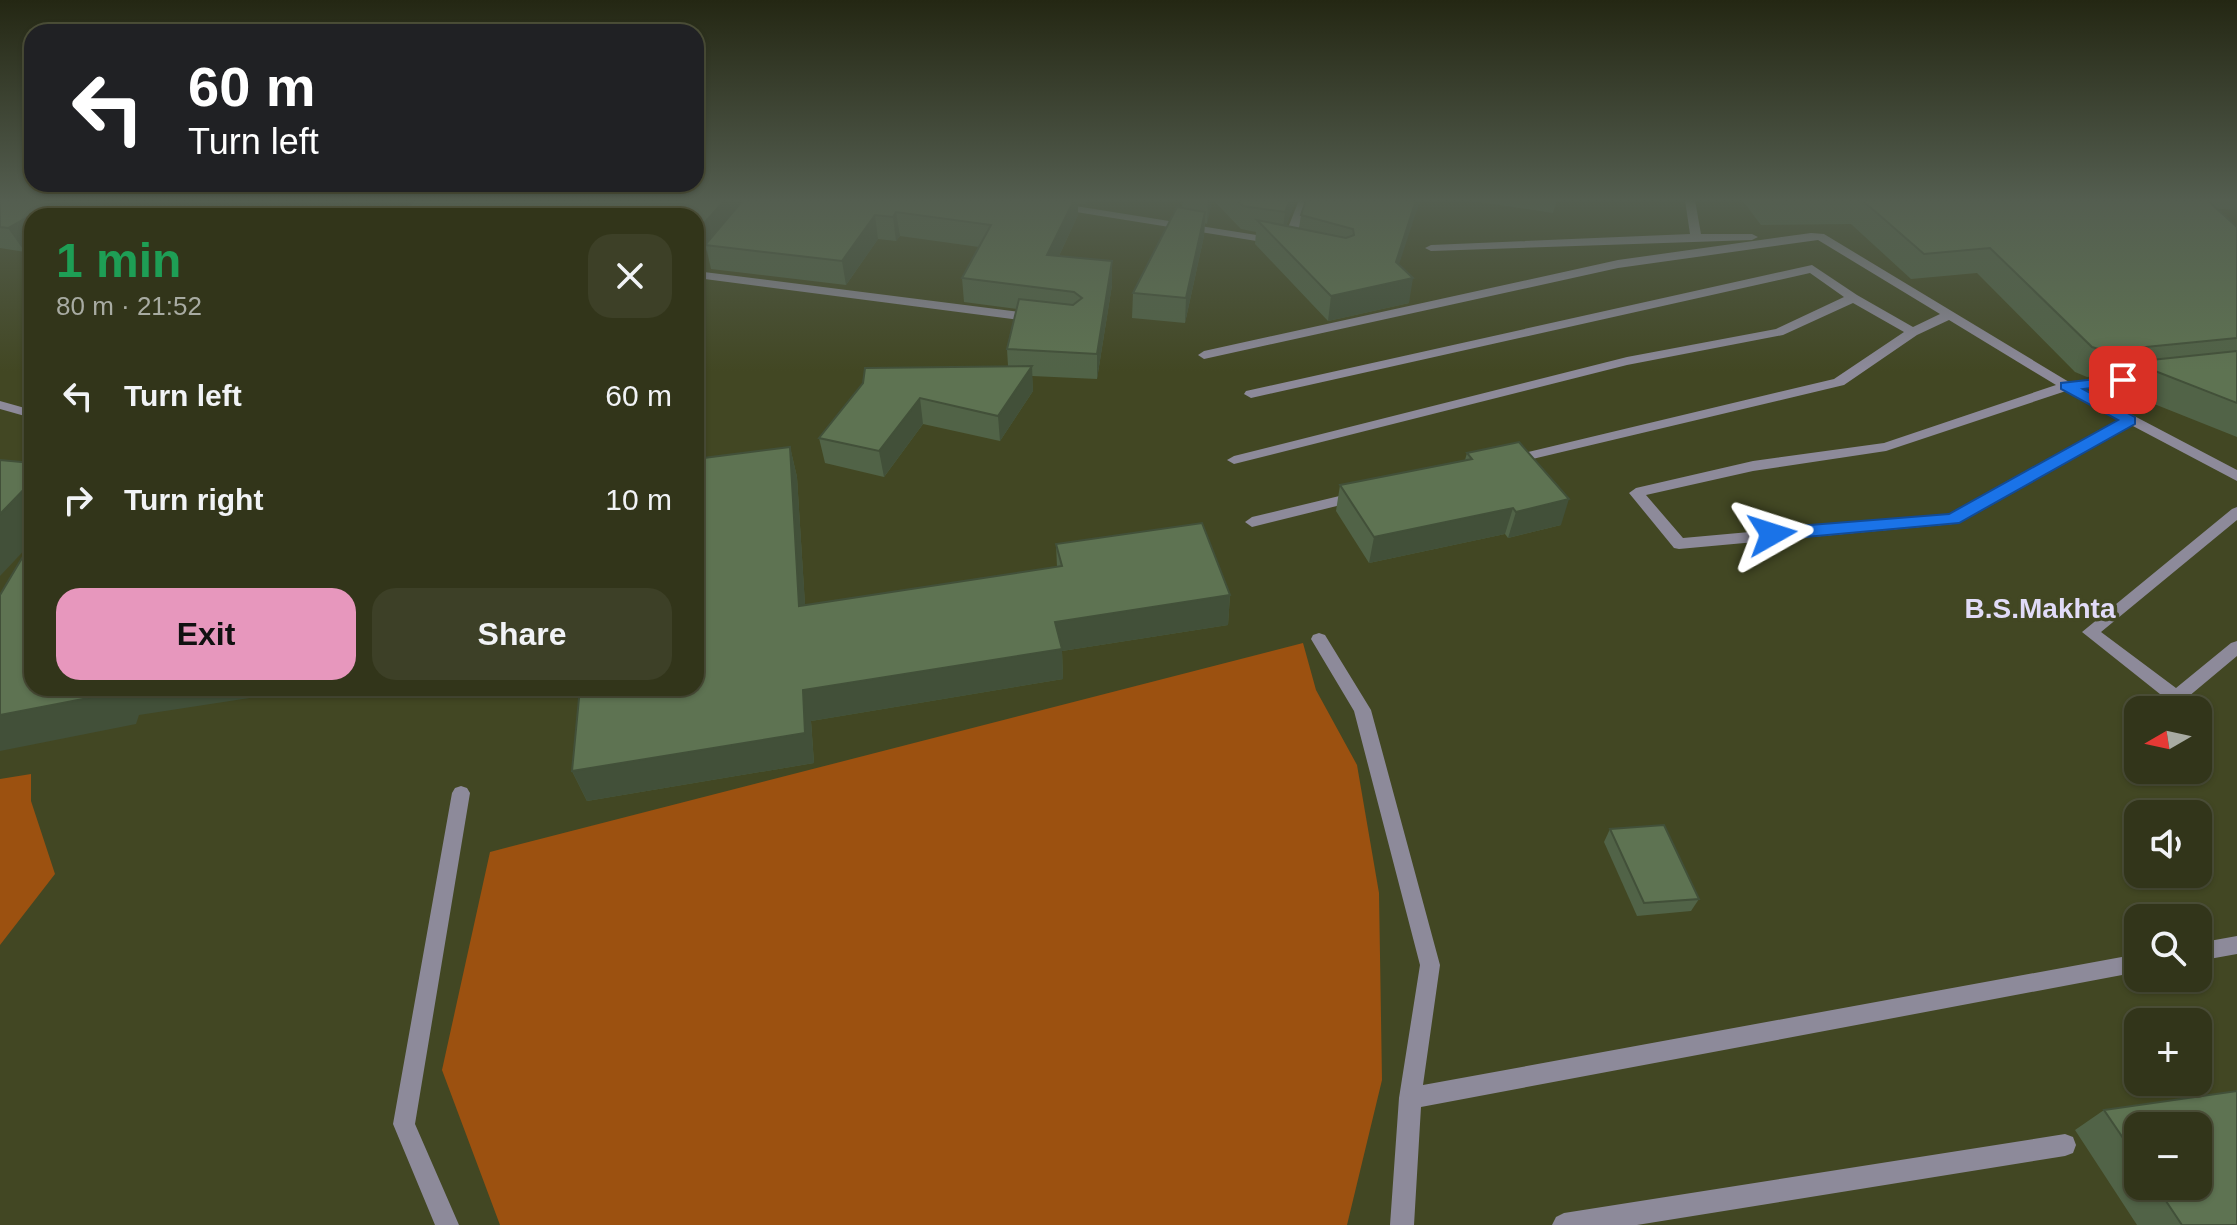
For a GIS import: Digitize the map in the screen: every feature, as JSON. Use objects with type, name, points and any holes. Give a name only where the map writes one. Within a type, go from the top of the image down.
[{"type":"street","points":[[1204,355],[1618,264],[1667,257]]},
{"type":"street","points":[[1855,257],[2067,386],[2237,476]]},
{"type":"street","points":[[1251,394],[1812,269],[1853,298],[1913,332]]},
{"type":"street","points":[[704,275],[1042,319]]},
{"type":"street","points":[[1234,460],[1627,361],[1779,332],[1853,298]]},
{"type":"street","points":[[1490,465],[1839,382],[1913,332],[1949,315]]},
{"type":"street","points":[[2130,420],[1953,519],[1679,544],[1636,493],[1753,466],[1886,447],[2067,386],[2158,376]]},
{"type":"street","points":[[0,405],[24,412]]},
{"type":"street","points":[[1252,522],[1371,494]]},
{"type":"street","points":[[2237,512],[2090,632],[2176,697],[2237,647]]},
{"type":"street","points":[[1319,639],[1362,710],[1430,965],[1410,1098],[1402,1225]]},
{"type":"street","points":[[447,1225],[404,1124],[461,793]]},
{"type":"street","points":[[2212,949],[2237,945]]},
{"type":"street","points":[[1410,1098],[2124,966]]},
{"type":"street","points":[[1564,1225],[2065,1145]]},
{"type":"shaded area","points":[[1303,643],[1316,690],[1357,765],[1379,893],[1382,1080],[1347,1225],[500,1225],[442,1070],[490,852]]},
{"type":"shaded area","points":[[31,774],[31,801],[55,874],[0,945],[0,779]]},
{"type":"building","points":[[809,257],[845,257],[842,261]]},
{"type":"building","points":[[973,257],[1070,257],[1112,261],[1097,354],[1007,349],[1019,299],[1073,305],[1082,298],[1074,292],[962,278]]},
{"type":"building","points":[[1151,257],[1195,257],[1186,298],[1133,293]]},
{"type":"building","points":[[1293,257],[1398,257],[1396,262],[1413,278],[1331,296]]},
{"type":"building","points":[[1999,257],[2237,257],[2237,338],[2105,351],[2092,347]]},
{"type":"building","points":[[2237,351],[2237,403],[2132,362]]},
{"type":"building","points":[[1032,366],[998,416],[920,398],[879,451],[819,438],[863,383],[865,368]]},
{"type":"building","points":[[1519,442],[1569,499],[1516,512],[1513,508],[1374,537],[1340,485],[1472,459],[1467,453]]},
{"type":"building","points":[[790,447],[799,606],[1062,566],[1056,544],[1202,523],[1230,595],[1055,622],[1062,649],[803,690],[805,733],[572,771],[579,696],[704,696],[704,458]]},
{"type":"building","points":[[0,460],[24,462],[24,489],[0,514]]},
{"type":"building","points":[[24,555],[24,696],[99,696],[0,715],[0,595]]},
{"type":"building","points":[[1664,825],[1699,899],[1644,903],[1610,829]]},
{"type":"building","points":[[2237,1091],[2237,1225],[2182,1225],[2165,1200],[2212,1200],[2212,1112],[2124,1112],[2124,1139],[2104,1110]]},
{"type":"district","name":"B.S.Makhta","points":[[2040,608]]},
{"type":"route","points":[[1772,534],[1953,519],[2130,420],[2067,386],[2123,380]]}]
